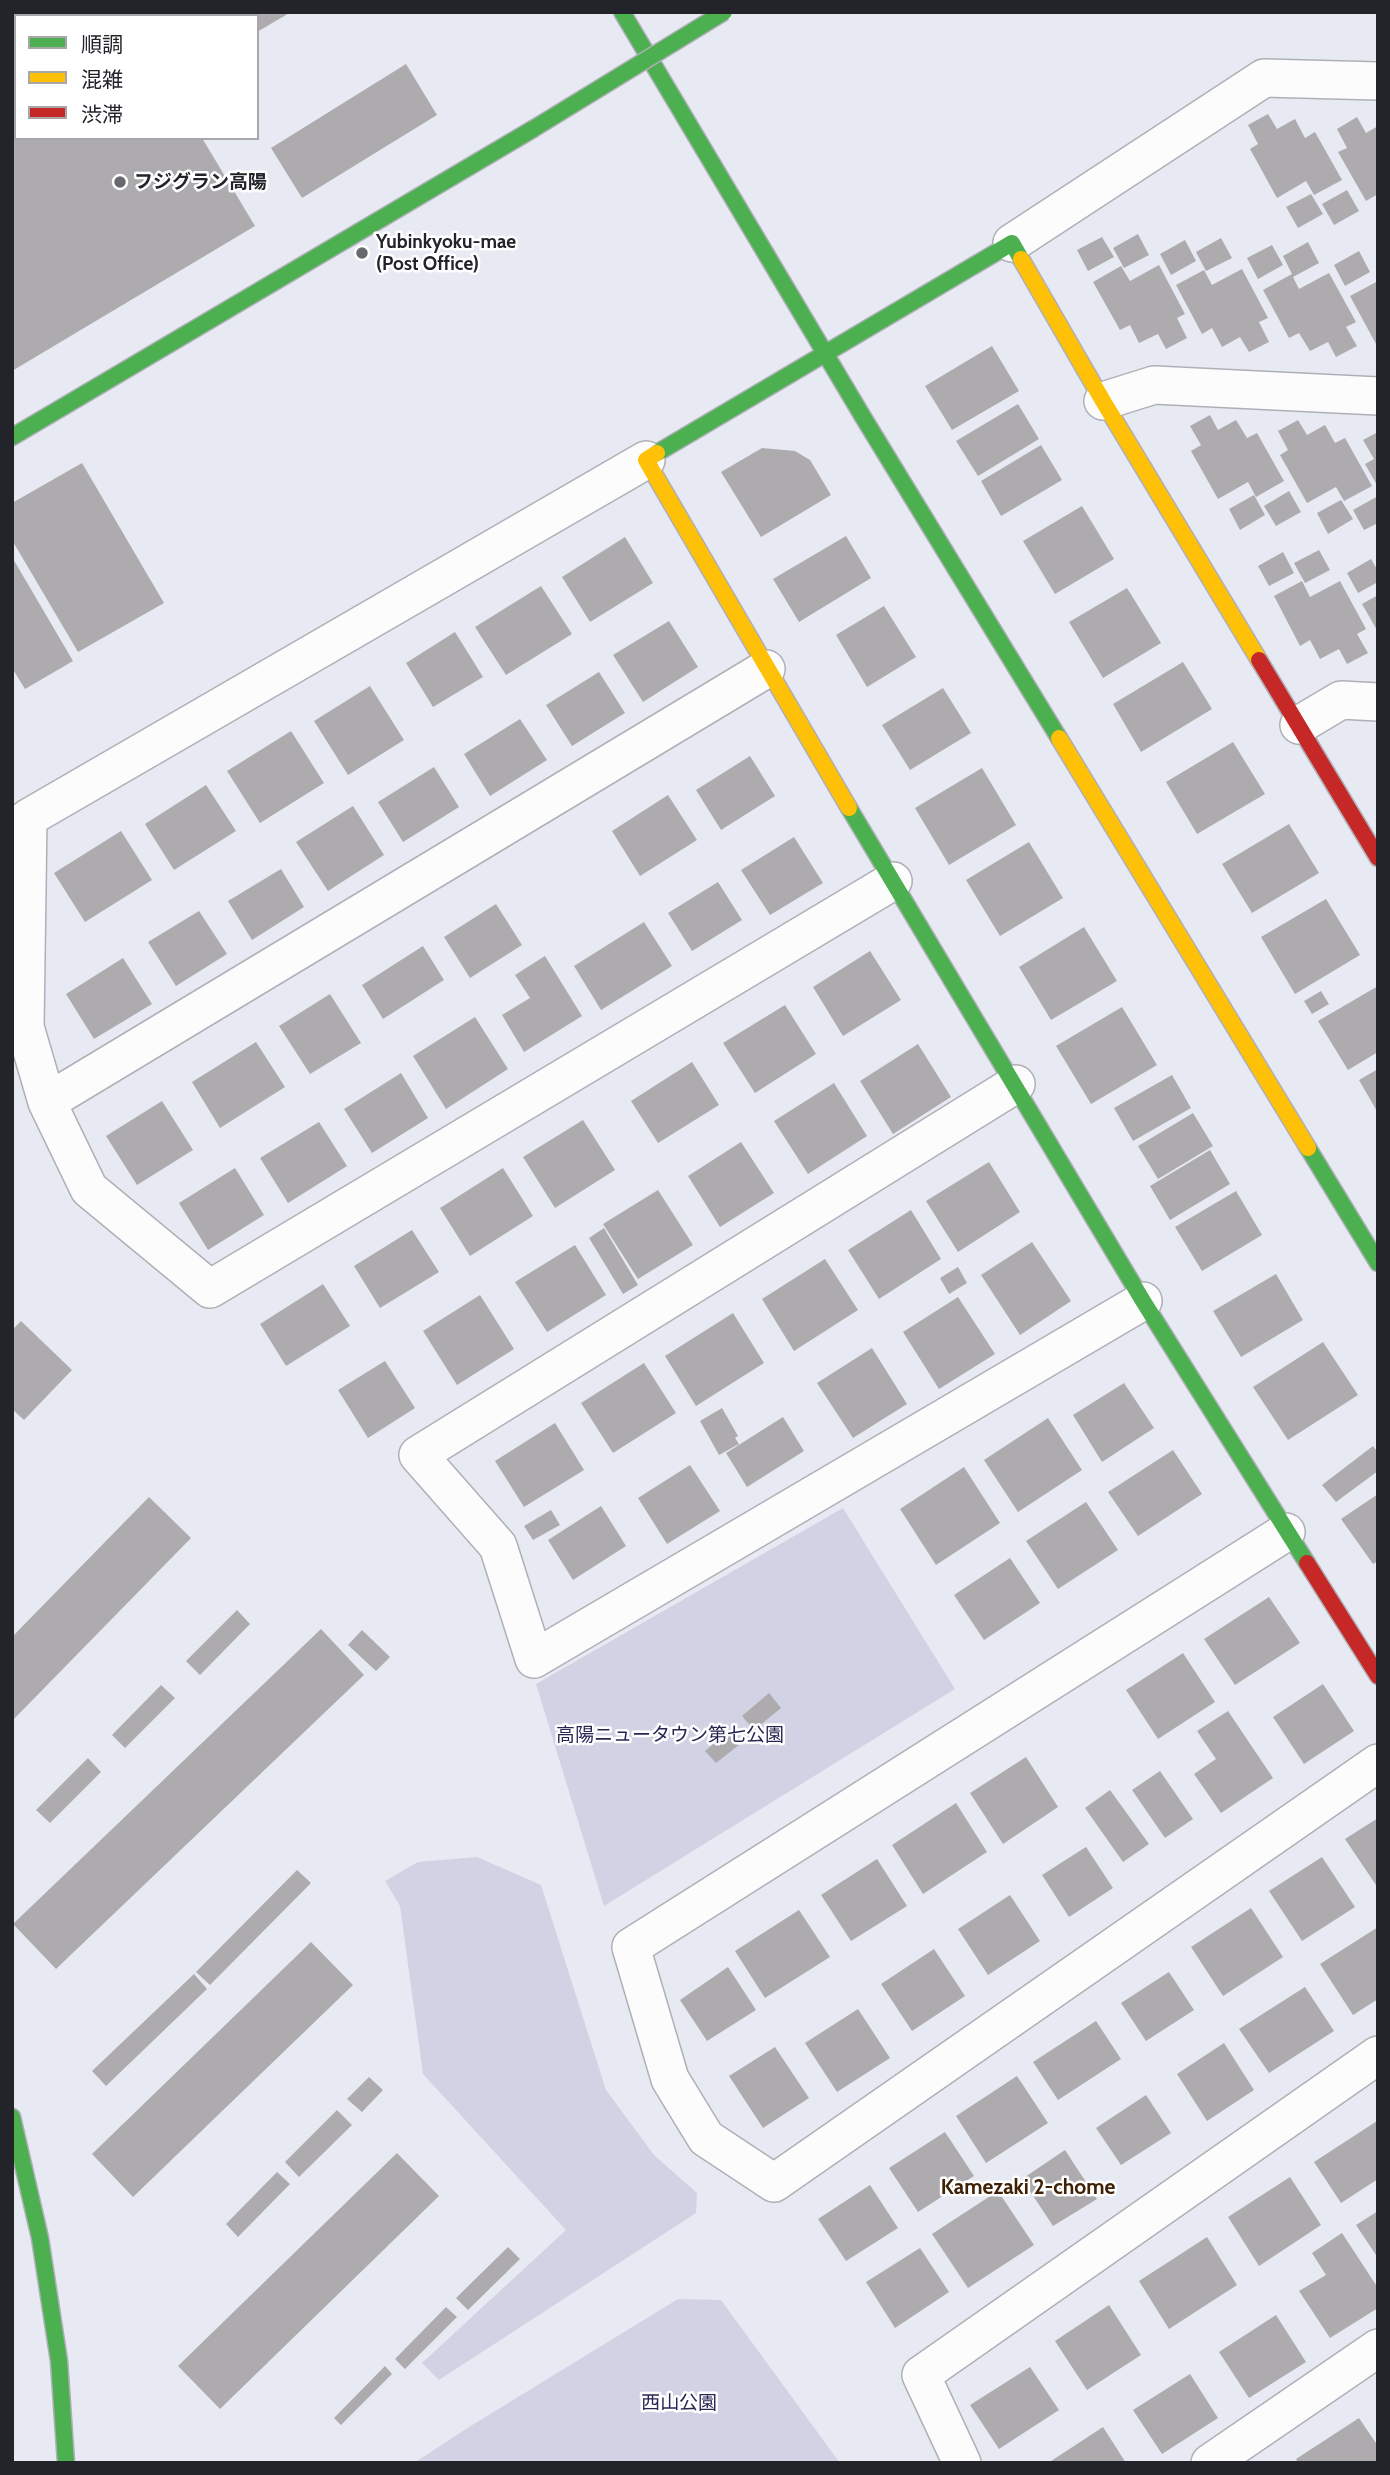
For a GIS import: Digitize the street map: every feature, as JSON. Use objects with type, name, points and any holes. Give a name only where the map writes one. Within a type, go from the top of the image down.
[{"type":"street","points":[[622,12],[826,355],[1378,1263]]},
{"type":"street","points":[[12,438],[533,129],[724,12]]},
{"type":"street","points":[[893,881],[210,1289],[89,1189],[47,1102],[25,1027],[28,818],[826,355],[1012,243],[1264,78],[1378,81]]},
{"type":"street","points":[[1012,243],[1103,401],[1378,858]]},
{"type":"street","points":[[1103,401],[1154,385],[1378,396]]},
{"type":"street","points":[[646,460],[766,669],[1143,1301],[1378,1675]]},
{"type":"street","points":[[47,1102],[766,669]]},
{"type":"street","points":[[1299,725],[1342,700],[1378,702]]},
{"type":"street","points":[[1016,1084],[418,1455],[498,1546],[534,1659],[1143,1301]]},
{"type":"street","points":[[1286,1532],[631,1947],[670,2079],[706,2138],[774,2183],[1378,1763]]},
{"type":"street","points":[[962,2463],[921,2375],[1378,2055]]},
{"type":"street","points":[[12,2117],[40,2238],[59,2361],[66,2463]]},
{"type":"street","points":[[1210,2463],[1378,2348]]},
{"type":"green space","name":"高陽ニュータウン第七公園","points":[[843,1508],[955,1689],[604,1906],[536,1684]]},
{"type":"green space","points":[[477,1857],[541,1885],[606,2090],[654,2155],[697,2193],[696,2213],[439,2380],[422,2363],[566,2230],[423,2074],[400,1906],[385,1881],[418,1862]]},
{"type":"green space","name":"西山公園","points":[[678,2299],[721,2300],[840,2463],[414,2463],[469,2427]]},
{"type":"building","name":"フジグラン高陽","points":[[12,12],[125,12],[126,14],[14,14],[14,140],[203,140],[255,226],[12,371]]},
{"type":"building","points":[[207,12],[291,12],[259,31],[259,14]]},
{"type":"building","points":[[406,64],[437,115],[302,198],[271,148]]},
{"type":"building","points":[[1268,114],[1277,129],[1295,119],[1305,138],[1315,132],[1342,180],[1314,195],[1306,181],[1277,198],[1250,149],[1258,144],[1248,125]]},
{"type":"building","points":[[1357,117],[1366,133],[1378,126],[1378,194],[1366,201],[1338,152],[1347,148],[1337,129]]},
{"type":"building","points":[[1347,190],[1359,211],[1334,225],[1322,204]]},
{"type":"building","points":[[1311,194],[1323,214],[1298,228],[1286,207]]},
{"type":"building","points":[[1138,234],[1149,255],[1124,268],[1113,248]]},
{"type":"building","points":[[1102,237],[1114,257],[1088,271],[1077,250]]},
{"type":"building","points":[[1221,238],[1232,258],[1206,271],[1196,252]]},
{"type":"building","points":[[1185,240],[1196,261],[1171,275],[1160,254]]},
{"type":"building","points":[[1308,242],[1319,263],[1293,277],[1299,289],[1329,273],[1356,322],[1346,327],[1357,346],[1336,357],[1328,342],[1310,351],[1299,333],[1289,338],[1263,290],[1292,274],[1283,256]]},
{"type":"building","points":[[1272,245],[1283,265],[1258,279],[1247,258]]},
{"type":"building","points":[[1359,251],[1370,272],[1345,286],[1334,265]]},
{"type":"building","points":[[1159,265],[1185,314],[1177,318],[1187,338],[1166,349],[1158,334],[1139,343],[1130,325],[1120,330],[1093,282],[1121,266],[1130,281]]},
{"type":"building","points":[[1242,269],[1268,318],[1259,322],[1269,342],[1249,352],[1240,337],[1222,347],[1212,328],[1202,334],[1176,285],[1204,270],[1212,285]]},
{"type":"building","points":[[1378,281],[1378,343],[1376,344],[1350,296]]},
{"type":"building","points":[[992,346],[1019,391],[952,430],[925,386]]},
{"type":"building","points":[[1018,404],[1039,439],[978,476],[956,441]]},
{"type":"building","points":[[1210,415],[1218,430],[1236,420],[1247,438],[1257,433],[1284,481],[1256,497],[1248,482],[1218,499],[1191,451],[1201,445],[1190,426]]},
{"type":"building","points":[[1298,420],[1307,435],[1325,425],[1335,443],[1345,438],[1372,486],[1344,501],[1336,487],[1307,503],[1280,455],[1288,450],[1278,431]]},
{"type":"building","points":[[1378,432],[1378,487],[1365,464],[1374,459],[1363,440]]},
{"type":"building","points":[[1041,445],[1062,480],[1001,516],[981,481]]},
{"type":"building","points":[[762,448],[795,451],[810,460],[831,495],[761,537],[721,472]]},
{"type":"building","points":[[82,463],[164,603],[78,652],[12,540],[12,503]]},
{"type":"building","points":[[1289,491],[1301,512],[1276,526],[1264,506]]},
{"type":"building","points":[[1254,495],[1265,515],[1240,530],[1229,509]]},
{"type":"building","points":[[1378,496],[1378,523],[1364,530],[1353,510]]},
{"type":"building","points":[[1341,500],[1353,519],[1328,534],[1317,513]]},
{"type":"building","points":[[1082,506],[1114,559],[1055,594],[1023,541]]},
{"type":"building","points":[[846,536],[871,578],[799,622],[773,579]]},
{"type":"building","points":[[625,537],[653,583],[590,622],[562,577]]},
{"type":"building","points":[[1319,550],[1330,570],[1305,583],[1294,563]]},
{"type":"building","points":[[1283,552],[1294,573],[1269,586],[1258,566]]},
{"type":"building","points":[[12,557],[73,661],[25,689],[12,668]]},
{"type":"building","points":[[1371,559],[1378,571],[1378,582],[1358,593],[1347,573]]},
{"type":"building","points":[[1302,581],[1310,597],[1340,581],[1366,629],[1357,634],[1368,653],[1347,664],[1339,649],[1320,659],[1310,640],[1300,646],[1274,596]]},
{"type":"building","points":[[541,586],[572,634],[506,675],[475,627]]},
{"type":"building","points":[[1127,588],[1161,643],[1103,678],[1069,622]]},
{"type":"building","points":[[1378,595],[1378,632],[1362,604]]},
{"type":"building","points":[[884,606],[916,657],[867,687],[836,635]]},
{"type":"building","points":[[669,621],[698,667],[643,702],[613,655]]},
{"type":"building","points":[[455,632],[483,677],[433,707],[406,663]]},
{"type":"building","points":[[1183,662],[1212,709],[1141,752],[1113,704]]},
{"type":"building","points":[[599,672],[625,713],[572,746],[546,705]]},
{"type":"building","points":[[370,686],[404,740],[348,775],[314,721]]},
{"type":"building","points":[[943,688],[971,733],[910,770],[882,725]]},
{"type":"building","points":[[520,719],[547,760],[490,796],[464,754]]},
{"type":"building","points":[[291,731],[324,783],[260,823],[227,771]]},
{"type":"building","points":[[1233,742],[1265,794],[1197,834],[1166,782]]},
{"type":"building","points":[[750,756],[775,796],[721,830],[696,790]]},
{"type":"building","points":[[434,767],[459,807],[403,842],[378,802]]},
{"type":"building","points":[[982,768],[1016,825],[949,865],[915,808]]},
{"type":"building","points":[[206,785],[236,831],[174,870],[145,824]]},
{"type":"building","points":[[668,795],[697,840],[640,876],[612,831]]},
{"type":"building","points":[[353,806],[384,855],[328,891],[296,842]]},
{"type":"building","points":[[1289,824],[1319,873],[1252,913],[1222,864]]},
{"type":"building","points":[[121,831],[152,880],[85,922],[54,873]]},
{"type":"building","points":[[794,837],[823,883],[770,915],[741,870]]},
{"type":"building","points":[[1029,842],[1063,898],[1000,936],[966,880]]},
{"type":"building","points":[[281,869],[304,907],[252,940],[228,901]]},
{"type":"building","points":[[718,882],[742,920],[692,951],[668,913]]},
{"type":"building","points":[[1326,899],[1360,955],[1295,994],[1261,937]]},
{"type":"building","points":[[496,904],[522,945],[470,978],[444,937]]},
{"type":"building","points":[[199,911],[227,954],[176,986],[148,942]]},
{"type":"building","points":[[644,922],[672,966],[601,1010],[574,966]]},
{"type":"building","points":[[1084,927],[1117,981],[1051,1020],[1019,967]]},
{"type":"building","points":[[423,946],[444,980],[383,1019],[362,985]]},
{"type":"building","points":[[870,951],[901,1000],[843,1036],[813,987]]},
{"type":"building","points":[[545,956],[582,1016],[524,1052],[502,1015],[530,998],[515,975]]},
{"type":"building","points":[[123,958],[152,1004],[94,1039],[66,994]]},
{"type":"building","points":[[1378,986],[1378,1052],[1348,1070],[1318,1021]]},
{"type":"building","points":[[1321,991],[1329,1004],[1312,1014],[1304,1001]]},
{"type":"building","points":[[330,994],[361,1043],[310,1074],[279,1026]]},
{"type":"building","points":[[785,1005],[816,1054],[755,1093],[723,1043]]},
{"type":"building","points":[[1122,1007],[1157,1065],[1091,1104],[1056,1046]]},
{"type":"building","points":[[475,1017],[508,1069],[446,1109],[413,1056]]},
{"type":"building","points":[[256,1042],[285,1087],[220,1128],[192,1082]]},
{"type":"building","points":[[918,1044],[951,1097],[893,1134],[860,1081]]},
{"type":"building","points":[[692,1062],[719,1105],[658,1143],[631,1101]]},
{"type":"building","points":[[1378,1069],[1378,1113],[1359,1080]]},
{"type":"building","points":[[401,1073],[428,1118],[372,1153],[344,1109]]},
{"type":"building","points":[[1172,1075],[1191,1108],[1133,1141],[1114,1108]]},
{"type":"building","points":[[834,1083],[867,1136],[808,1174],[774,1121]]},
{"type":"building","points":[[162,1101],[193,1150],[137,1185],[106,1136]]},
{"type":"building","points":[[1193,1113],[1213,1146],[1158,1179],[1138,1146]]},
{"type":"building","points":[[583,1120],[615,1170],[555,1208],[523,1157]]},
{"type":"building","points":[[319,1122],[347,1166],[288,1203],[260,1158]]},
{"type":"building","points":[[741,1142],[774,1193],[720,1227],[688,1176]]},
{"type":"building","points":[[1210,1150],[1230,1184],[1170,1220],[1150,1186]]},
{"type":"building","points":[[989,1162],[1020,1212],[958,1252],[926,1201]]},
{"type":"building","points":[[235,1168],[264,1215],[208,1250],[179,1203]]},
{"type":"building","points":[[503,1168],[533,1216],[470,1256],[440,1208]]},
{"type":"building","points":[[658,1190],[693,1245],[638,1279],[603,1224]]},
{"type":"building","points":[[1236,1191],[1262,1235],[1202,1271],[1175,1227]]},
{"type":"building","points":[[911,1210],[941,1259],[879,1299],[848,1250]]},
{"type":"building","points":[[604,1228],[638,1285],[623,1294],[589,1238]]},
{"type":"building","points":[[412,1230],[439,1272],[380,1308],[354,1266]]},
{"type":"building","points":[[1032,1242],[1071,1301],[1020,1335],[981,1275]]},
{"type":"building","points":[[575,1245],[606,1295],[547,1332],[515,1282]]},
{"type":"building","points":[[825,1259],[858,1310],[794,1351],[762,1299]]},
{"type":"building","points":[[958,1267],[967,1283],[949,1294],[940,1278]]},
{"type":"building","points":[[1276,1274],[1303,1320],[1241,1357],[1213,1311]]},
{"type":"building","points":[[323,1284],[350,1326],[286,1366],[260,1324]]},
{"type":"building","points":[[480,1295],[514,1349],[457,1385],[423,1331]]},
{"type":"building","points":[[958,1297],[995,1354],[939,1389],[903,1332]]},
{"type":"building","points":[[733,1313],[764,1363],[696,1406],[665,1356]]},
{"type":"building","points":[[21,1321],[72,1370],[24,1420],[12,1409],[12,1330]]},
{"type":"building","points":[[1323,1342],[1358,1395],[1288,1440],[1253,1387]]},
{"type":"building","points":[[872,1348],[907,1404],[853,1438],[817,1383]]},
{"type":"building","points":[[385,1361],[415,1408],[368,1438],[338,1390]]},
{"type":"building","points":[[644,1363],[676,1413],[613,1453],[581,1403]]},
{"type":"building","points":[[1124,1383],[1154,1428],[1102,1462],[1073,1415]]},
{"type":"building","points":[[722,1408],[738,1436],[735,1438],[739,1444],[719,1455],[700,1421]]},
{"type":"building","points":[[783,1417],[804,1451],[747,1487],[726,1453]]},
{"type":"building","points":[[1048,1418],[1082,1470],[1018,1512],[984,1460]]},
{"type":"building","points":[[555,1423],[584,1470],[524,1507],[495,1461]]},
{"type":"building","points":[[1373,1446],[1378,1453],[1378,1471],[1336,1502],[1322,1485]]},
{"type":"building","points":[[1173,1450],[1202,1494],[1138,1536],[1108,1492]]},
{"type":"building","points":[[690,1465],[720,1511],[667,1544],[638,1498]]},
{"type":"building","points":[[964,1467],[1000,1523],[936,1565],[900,1509]]},
{"type":"building","points":[[1378,1494],[1378,1561],[1373,1564],[1341,1519]]},
{"type":"building","points":[[149,1497],[191,1538],[12,1721],[12,1637]]},
{"type":"building","points":[[1086,1502],[1118,1550],[1058,1589],[1026,1541]]},
{"type":"building","points":[[601,1506],[626,1546],[573,1580],[548,1540]]},
{"type":"building","points":[[551,1510],[560,1525],[533,1540],[524,1526]]},
{"type":"building","points":[[1010,1558],[1040,1603],[984,1640],[954,1595]]},
{"type":"building","points":[[1269,1597],[1300,1643],[1235,1685],[1204,1639]]},
{"type":"building","points":[[237,1610],[250,1624],[200,1675],[186,1661]]},
{"type":"building","points":[[321,1629],[364,1675],[56,1969],[13,1924]]},
{"type":"building","points":[[362,1630],[390,1657],[376,1671],[348,1645]]},
{"type":"building","points":[[1183,1653],[1215,1702],[1158,1739],[1126,1690]]},
{"type":"building","points":[[1323,1684],[1354,1731],[1304,1764],[1273,1717]]},
{"type":"building","points":[[161,1685],[175,1698],[125,1748],[112,1735]]},
{"type":"building","points":[[769,1693],[781,1708],[754,1730],[742,1716]]},
{"type":"building","points":[[1228,1711],[1273,1778],[1221,1813],[1194,1774],[1216,1759],[1197,1731]]},
{"type":"building","points":[[728,1732],[739,1745],[716,1763],[705,1751]]},
{"type":"building","points":[[1026,1757],[1058,1807],[1003,1844],[970,1793]]},
{"type":"building","points":[[88,1758],[101,1772],[50,1823],[36,1810]]},
{"type":"building","points":[[1160,1771],[1193,1819],[1165,1838],[1132,1790]]},
{"type":"building","points":[[1110,1790],[1149,1844],[1123,1862],[1085,1808]]},
{"type":"building","points":[[956,1803],[987,1852],[923,1894],[892,1845]]},
{"type":"building","points":[[1378,1818],[1378,1888],[1345,1839]]},
{"type":"building","points":[[1086,1847],[1113,1888],[1069,1917],[1042,1875]]},
{"type":"building","points":[[1322,1857],[1355,1907],[1302,1941],[1269,1891]]},
{"type":"building","points":[[877,1859],[907,1906],[851,1941],[821,1895]]},
{"type":"building","points":[[297,1870],[311,1883],[210,1985],[196,1972]]},
{"type":"building","points":[[1010,1895],[1040,1941],[988,1975],[958,1929]]},
{"type":"building","points":[[1251,1908],[1283,1957],[1223,1996],[1191,1947]]},
{"type":"building","points":[[799,1910],[830,1957],[765,1998],[735,1951]]},
{"type":"building","points":[[1378,1927],[1378,1999],[1353,2015],[1320,1964]]},
{"type":"building","points":[[311,1942],[353,1985],[133,2197],[92,2154]]},
{"type":"building","points":[[934,1949],[965,1996],[912,2031],[881,1984]]},
{"type":"building","points":[[728,1967],[756,2010],[707,2041],[680,2000]]},
{"type":"building","points":[[1169,1972],[1194,2010],[1146,2041],[1121,2003]]},
{"type":"building","points":[[194,1974],[207,1989],[106,2086],[92,2071]]},
{"type":"building","points":[[1305,1987],[1334,2031],[1269,2073],[1239,2029]]},
{"type":"building","points":[[858,2009],[890,2058],[837,2092],[805,2043]]},
{"type":"building","points":[[1096,2021],[1121,2059],[1058,2100],[1033,2062]]},
{"type":"building","points":[[1224,2043],[1254,2090],[1207,2121],[1177,2074]]},
{"type":"building","points":[[775,2047],[809,2098],[763,2128],[729,2076]]},
{"type":"building","points":[[1017,2076],[1048,2123],[986,2163],[956,2116]]},
{"type":"building","points":[[369,2077],[383,2090],[362,2112],[347,2099]]},
{"type":"building","points":[[1146,2095],[1171,2133],[1121,2165],[1096,2128]]},
{"type":"building","points":[[337,2110],[352,2125],[299,2177],[285,2162]]},
{"type":"building","points":[[1377,2121],[1378,2179],[1341,2203],[1314,2162]]},
{"type":"building","points":[[945,2132],[974,2176],[918,2212],[889,2168]]},
{"type":"building","points":[[1065,2150],[1097,2199],[1053,2226],[1022,2179]]},
{"type":"building","points":[[397,2153],[439,2196],[220,2409],[178,2366]]},
{"type":"building","points":[[277,2172],[290,2184],[238,2237],[226,2224]]},
{"type":"building","points":[[1290,2177],[1321,2225],[1259,2266],[1228,2217]]},
{"type":"building","points":[[870,2185],[898,2228],[846,2261],[818,2219]]},
{"type":"building","points":[[998,2191],[1034,2245],[968,2288],[932,2234]]},
{"type":"building","points":[[1378,2211],[1378,2258],[1356,2225]]},
{"type":"building","points":[[1342,2233],[1378,2288],[1378,2308],[1330,2338],[1299,2291],[1326,2275],[1312,2253]]},
{"type":"building","points":[[1207,2237],[1237,2285],[1169,2329],[1139,2281]]},
{"type":"building","points":[[508,2247],[520,2259],[468,2310],[456,2298]]},
{"type":"building","points":[[920,2248],[949,2292],[895,2328],[866,2282]]},
{"type":"building","points":[[1109,2305],[1141,2355],[1087,2390],[1055,2341]]},
{"type":"building","points":[[446,2307],[457,2317],[405,2369],[395,2359]]},
{"type":"building","points":[[1276,2315],[1306,2362],[1249,2398],[1219,2352]]},
{"type":"building","points":[[385,2366],[392,2374],[341,2425],[334,2418]]},
{"type":"building","points":[[1030,2367],[1059,2410],[999,2449],[970,2405]]},
{"type":"building","points":[[1190,2374],[1218,2418],[1162,2454],[1133,2410]]},
{"type":"building","points":[[1359,2418],[1378,2446],[1378,2463],[1298,2463],[1296,2459]]},
{"type":"building","points":[[1103,2427],[1126,2463],[1048,2463]]},
{"type":"traffic: fast","points":[[622,12],[863,417],[1059,738]]},
{"type":"traffic: fast","points":[[533,129],[724,12]]},
{"type":"traffic: fast","points":[[12,437],[533,129]]},
{"type":"traffic: fast","points":[[657,453],[1012,243],[1021,259]]},
{"type":"traffic: fast","points":[[849,808],[1143,1301],[1307,1563]]},
{"type":"traffic: fast","points":[[1308,1148],[1378,1263]]},
{"type":"traffic: fast","points":[[12,2117],[40,2238],[59,2361],[66,2463]]},
{"type":"traffic: slow","points":[[1021,259],[1259,660]]},
{"type":"traffic: slow","points":[[657,453],[646,460],[849,808]]},
{"type":"traffic: slow","points":[[1059,738],[1308,1148]]},
{"type":"traffic: jam","points":[[1259,660],[1378,858]]},
{"type":"traffic: jam","points":[[1307,1563],[1378,1676]]},
{"type":"place","name":"フジグラン高陽","points":[[120,182]]},
{"type":"place","name":"Yubinkyoku-mae (Post Office)","points":[[362,253]]},
{"type":"district","name":"Kamezaki 2-chome","points":[[1028,2188]]}]
